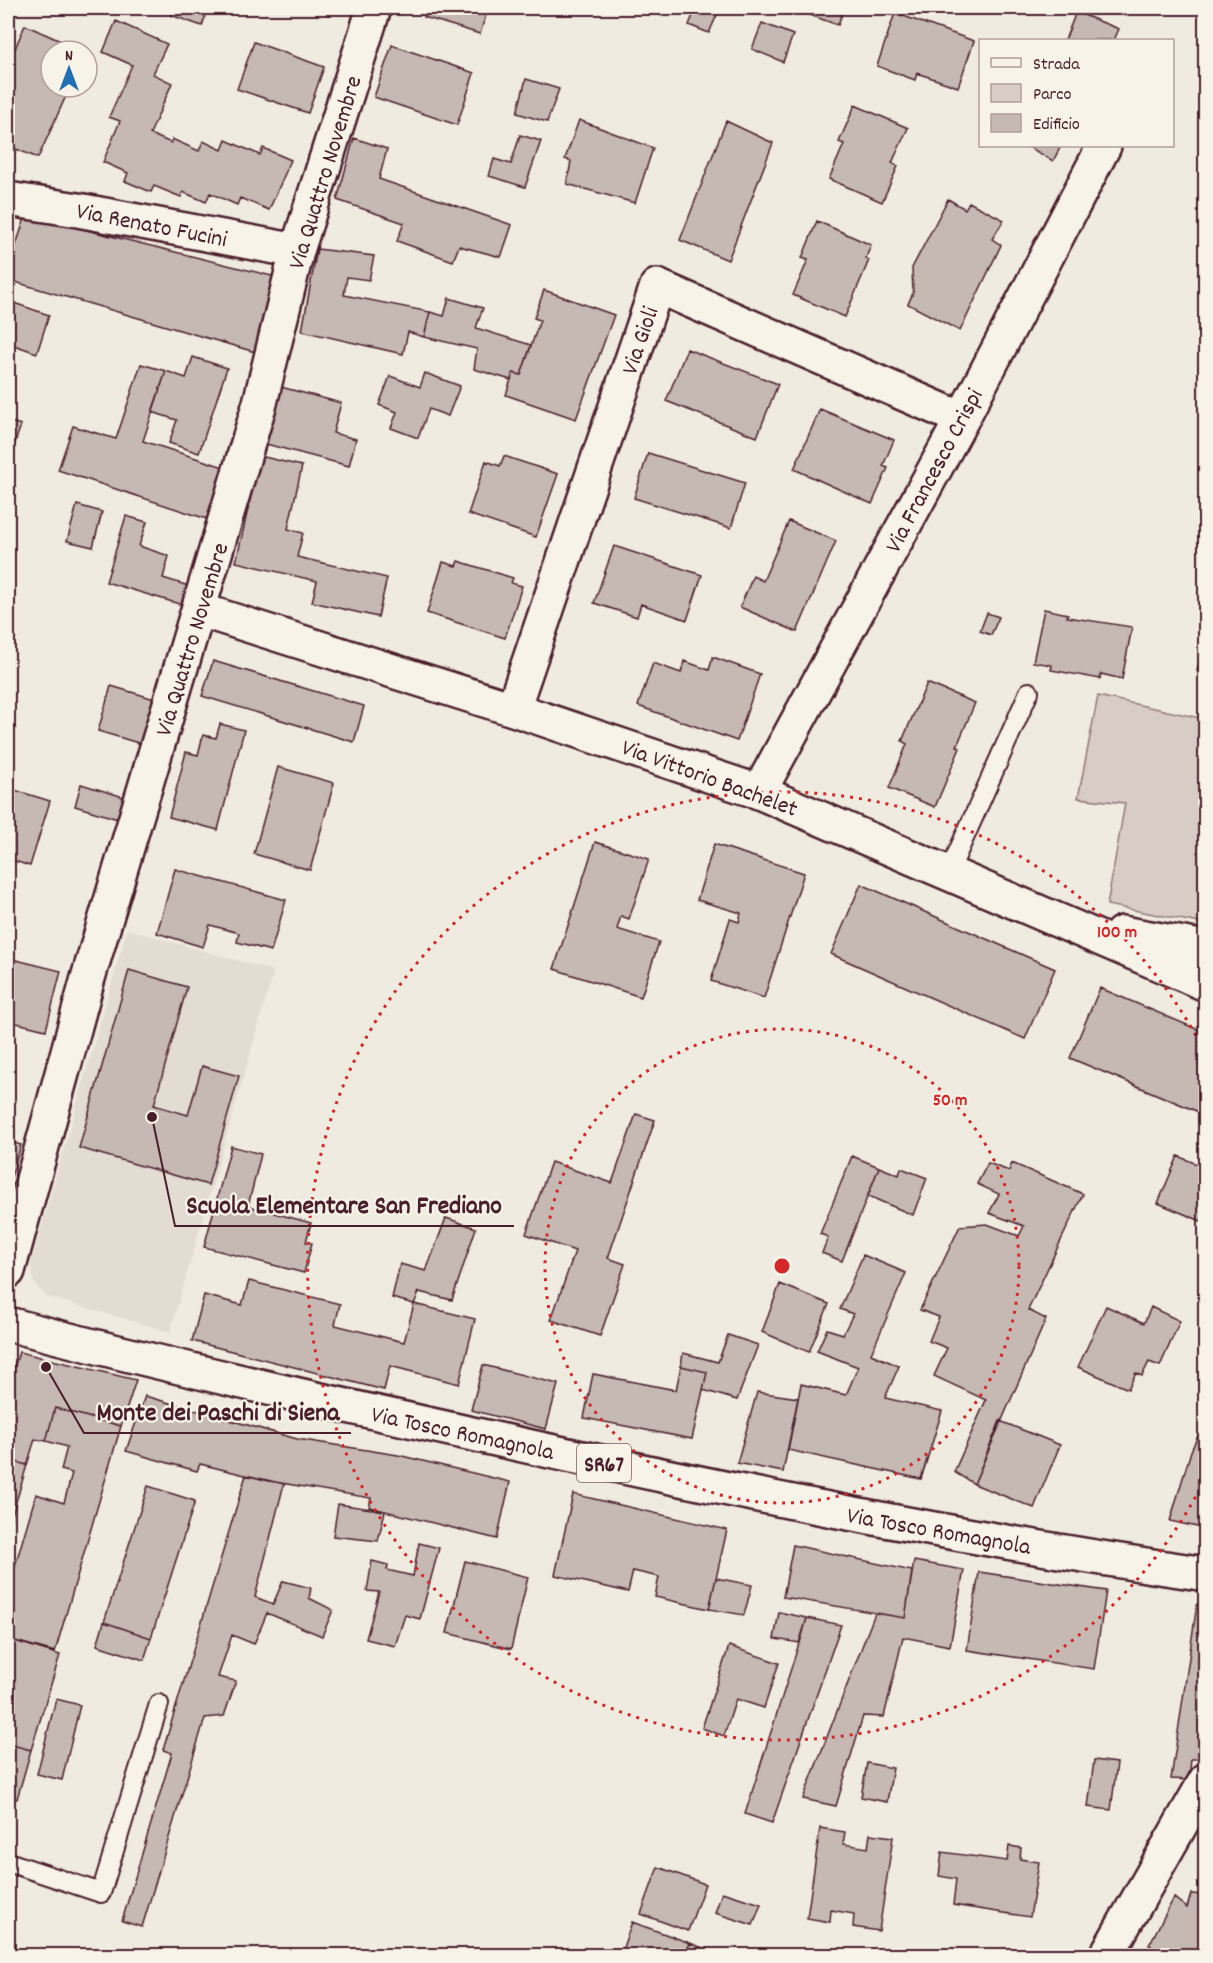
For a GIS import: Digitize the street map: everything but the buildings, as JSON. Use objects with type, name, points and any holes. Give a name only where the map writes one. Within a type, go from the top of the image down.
[{"type":"street","name":"Via Quattro Novembre","points":[[8,1271],[88,978],[200,610],[260,403],[297,251],[374,8]]},
{"type":"street","name":"Via Francesco Crispi","points":[[759,792],[962,419],[1103,147]]},
{"type":"street","name":"Via Renato Fucini","points":[[8,200],[78,210],[297,251]]},
{"type":"street","name":"Via Gioli","points":[[513,709],[657,286],[962,419]]},
{"type":"street","name":"Via Vittorio Bachelet","points":[[200,610],[513,709],[759,792],[1206,984]]},
{"type":"street","points":[[1089,932],[1116,932],[1206,948]]},
{"type":"street","name":"Via Tosco Romagnola","points":[[8,1324],[224,1379],[737,1493],[910,1526],[1206,1574]]},
{"type":"street","points":[[1106,1956],[1206,1780]]},
{"type":"lane","points":[[949,872],[1029,692]]},
{"type":"lane","points":[[8,1862],[101,1893],[159,1704]]},
{"type":"shaded area","points":[[127,929],[274,971],[170,1332],[45,1296],[33,1281],[31,1263]]},
{"type":"green space","points":[[1098,696],[1205,719],[1205,924],[1107,905],[1125,803],[1078,798]]},
{"type":"place","name":"Scuola Elementare San Frediano","points":[[152,1117]]},
{"type":"place","name":"Monte dei Paschi di Siena","points":[[46,1367]]}]
